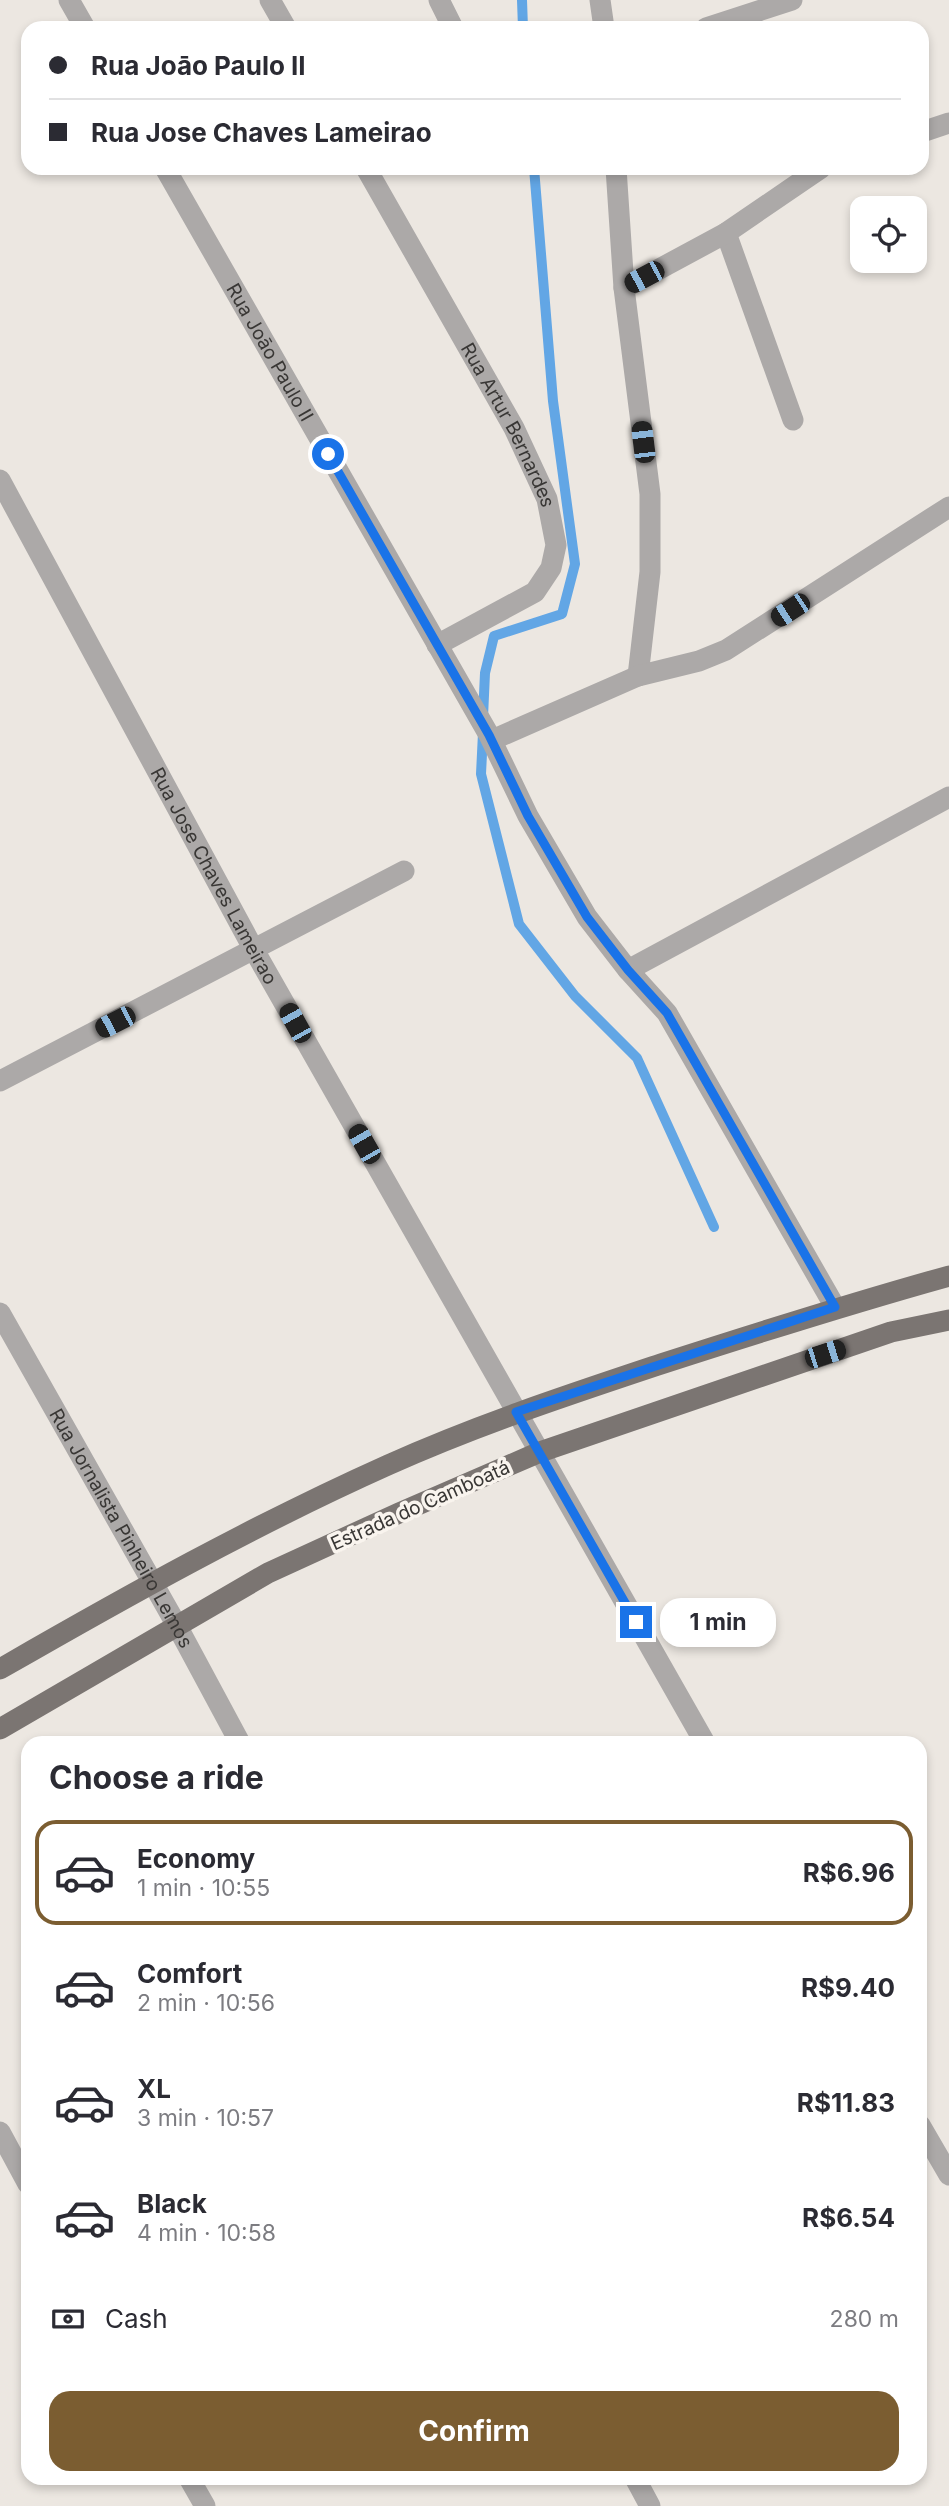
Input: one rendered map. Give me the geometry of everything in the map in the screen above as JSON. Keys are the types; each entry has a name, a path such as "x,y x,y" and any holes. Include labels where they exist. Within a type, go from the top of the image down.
{"main road":[{"path":"0,1669 249,1530 389,1464 516,1412 835,1307 949,1276"},
{"name":"Estrada do Camboatá","path":"0,1729 176,1624 268,1573 540,1452 891,1332 949,1321"}],"street":[{"path":"69,0 81,21"},
{"path":"270,0 282,21"},
{"path":"439,0 450,21"},
{"path":"600,0 603,21"},
{"path":"728,21 792,0"},
{"path":"929,130 949,123"},
{"name":"Rua Joāo Paulo II","path":"169,175 491,738 528,816 587,917 628,970 667,1013 835,1307"},
{"name":"Rua Artur Bernardes","path":"370,175 514,428 547,499 556,545 551,568 535,592 437,645"},
{"path":"616,175 624,288 650,494 650,572 638,676"},
{"path":"624,288 726,233 811,175"},
{"path":"726,233 793,420"},
{"name":"Rua Jose Chaves Lameirao","path":"0,480 254,950 701,1736"},
{"path":"491,738 638,676 699,661 726,650 949,507"},
{"path":"628,970 949,797"},
{"path":"0,1082 404,870"},
{"name":"Rua Jornalista Pinheiro Lemos","path":"0,1313 236,1736"},
{"path":"0,2132 21,2170"},
{"path":"927,2137 949,2175"},
{"path":"194,2485 205,2506"},
{"path":"639,2485 650,2506"}],"waterway":[{"path":"522,0 523,21"},
{"path":"483,717 485,673 494,636 562,614 575,564 553,401 535,175"},
{"path":"483,733 481,774 519,924 575,996 637,1058 714,1227"}],"route":[{"path":"328,454 489,735 528,816 587,917 628,970 667,1013 835,1307 516,1412 636,1622"}]}
